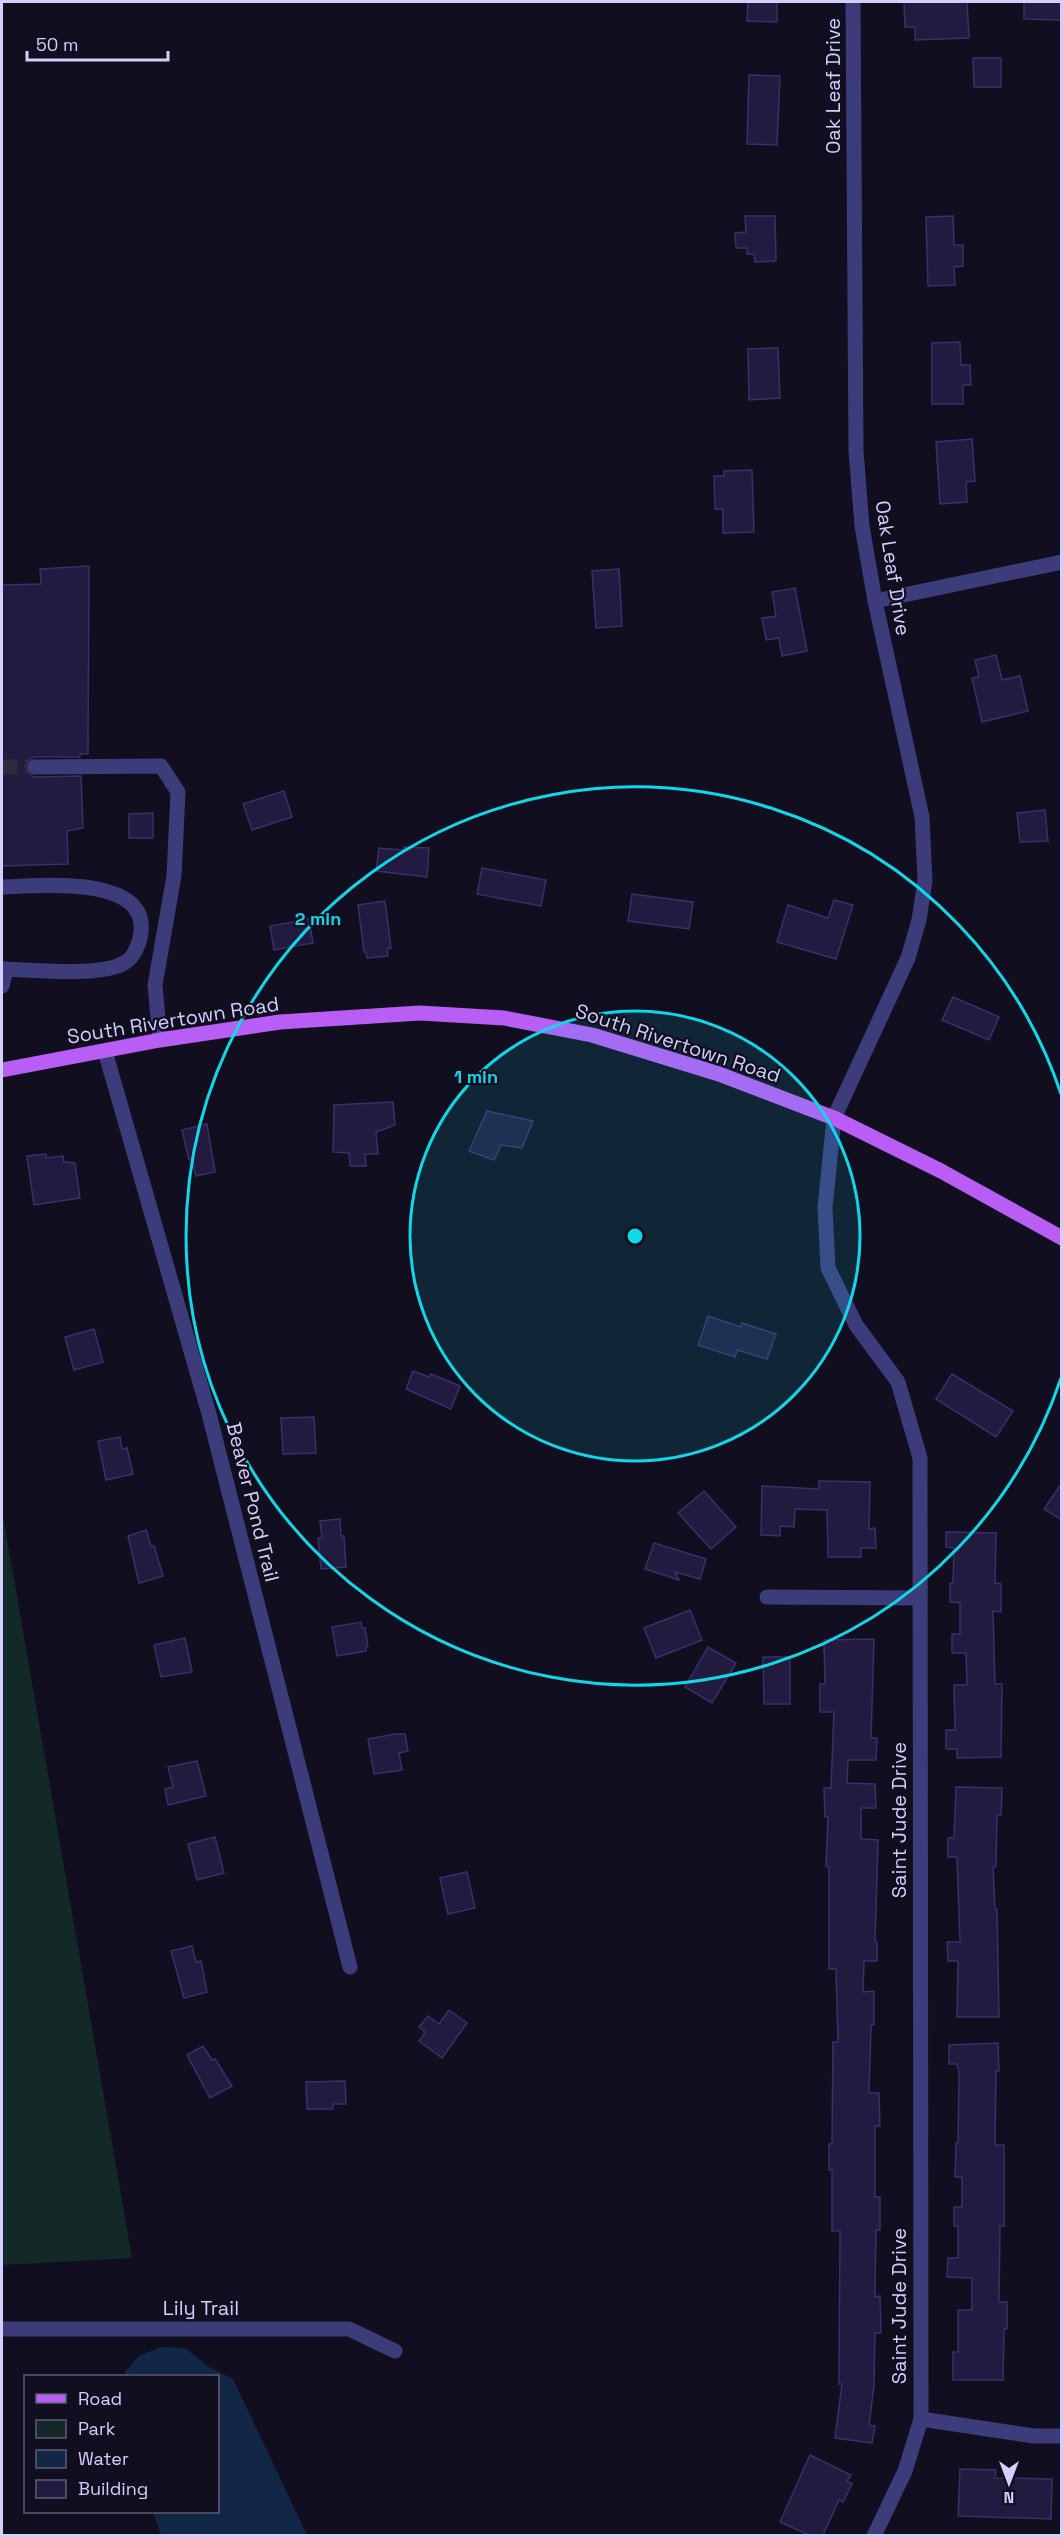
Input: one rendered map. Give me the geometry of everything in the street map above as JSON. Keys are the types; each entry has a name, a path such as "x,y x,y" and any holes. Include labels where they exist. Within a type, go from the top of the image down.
{"main road":[{"name":"South Rivertown Road","path":"2,1070 160,1040 280,1022 420,1013 504,1018 586,1033 719,1074 834,1118 941,1171 1062,1238"}],"street":[{"name":"Oak Leaf Drive","path":"834,1118 908,958 919,920 925,880 922,817 875,601 862,526 856,451 853,2"},
{"path":"875,601 1062,562"},
{"path":"35,767 161,766 178,792 174,876 155,985 160,1040"},
{"path":"2,886 69,886 111,891 128,898 138,915 142,930 138,948 125,963 99,970 4,969 2,986"},
{"name":"Beaver Pond Trail","path":"105,1051 209,1414 350,1967"},
{"name":"Saint Jude Drive","path":"834,1118 825,1208 828,1268 856,1325 898,1382 920,1458 921,2419 905,2471 874,2535"},
{"path":"767,1597 920,1598"},
{"name":"Lily Trail","path":"2,2329 349,2329 396,2351"},
{"path":"921,2419 1034,2436 1062,2436"}],"green space":[{"path":"2,1510 132,2258 2,2265"}],"water":[{"path":"160,2347 185,2348 209,2367 233,2379 307,2535 161,2535 153,2513 219,2513 219,2375 125,2375 139,2356"}],"building":[{"path":"748,2 777,2 777,22 747,21"},
{"path":"904,2 967,2 969,38 915,40 915,27 905,27"},
{"path":"1024,2 1062,2 1062,20 1024,19"},
{"path":"973,58 1001,58 1001,87 974,87"},
{"path":"749,75 780,76 777,145 747,144"},
{"path":"745,216 775,216 776,261 755,262 754,254 747,254 747,248 736,248 735,233 746,232"},
{"path":"953,216 954,245 963,245 963,266 954,267 955,285 928,286 926,217"},
{"path":"960,342 961,365 970,365 971,385 963,385 963,404 932,404 932,343"},
{"path":"778,348 780,398 749,400 748,349"},
{"path":"972,439 975,481 966,482 967,502 940,504 936,442"},
{"path":"752,470 754,532 723,533 723,509 715,509 714,476 724,476 724,471"},
{"path":"89,566 88,754 80,754 80,757 34,757 25,766 27,772 34,777 81,776 83,828 67,831 68,864 2,866 2,585 41,584 40,569"},
{"path":"619,569 622,626 596,628 592,571"},
{"path":"795,588 807,651 782,656 779,638 766,640 762,618 776,616 772,592"},
{"path":"996,655 1002,680 1020,676 1028,711 982,722 972,678 979,677 975,660"},
{"path":"284,791 292,817 252,830 243,804"},
{"path":"1045,810 1048,841 1020,842 1017,813"},
{"path":"153,813 153,838 129,838 129,814"},
{"path":"404,847 429,848 427,877 376,871 379,848 403,850"},
{"path":"482,868 546,880 541,906 477,894"},
{"path":"632,894 693,902 689,929 628,921"},
{"path":"834,900 853,905 836,959 777,942 788,905 828,918"},
{"path":"385,901 391,948 387,949 388,956 367,958 364,952 358,905"},
{"path":"309,919 313,943 274,950 270,926"},
{"path":"953,997 999,1017 989,1040 942,1020"},
{"path":"393,1102 395,1125 376,1132 378,1154 365,1154 366,1166 350,1166 349,1153 333,1152 334,1105"},
{"path":"487,1111 533,1121 522,1148 501,1145 494,1160 469,1151"},
{"path":"207,1124 215,1172 196,1176 192,1159 189,1160 182,1130"},
{"path":"46,1154 46,1158 63,1156 64,1162 75,1163 80,1198 34,1205 27,1156"},
{"path":"708,1316 741,1327 742,1323 776,1334 767,1359 737,1350 735,1357 698,1345"},
{"path":"94,1329 103,1362 74,1370 65,1337"},
{"path":"413,1371 429,1377 431,1374 460,1386 451,1409 406,1389"},
{"path":"952,1374 1013,1411 996,1437 936,1399"},
{"path":"314,1417 316,1453 283,1454 281,1418"},
{"path":"120,1437 122,1449 127,1448 133,1474 106,1480 98,1441"},
{"path":"819,1481 870,1482 869,1529 875,1528 876,1548 861,1548 861,1557 828,1557 827,1510 795,1509 794,1527 780,1526 780,1536 761,1535 762,1486 819,1489"},
{"path":"1062,1483 1062,1520 1044,1509"},
{"path":"704,1491 736,1527 711,1549 678,1513"},
{"path":"340,1519 341,1536 344,1536 346,1567 321,1569 318,1538 322,1538 320,1521"},
{"path":"146,1530 151,1546 154,1546 163,1576 139,1583 128,1536"},
{"path":"946,1532 996,1533 995,1583 1001,1584 1001,1612 993,1611 995,1684 1002,1684 1001,1757 957,1758 957,1749 946,1749 946,1730 955,1730 954,1685 967,1685 966,1653 952,1653 952,1634 960,1634 960,1603 950,1602 954,1548 946,1547"},
{"path":"654,1543 706,1559 700,1579 675,1572 679,1580 645,1569"},
{"path":"690,1610 702,1640 656,1658 644,1628"},
{"path":"361,1622 362,1628 365,1628 368,1646 366,1651 337,1656 332,1627"},
{"path":"185,1638 192,1672 161,1677 154,1645"},
{"path":"874,1639 871,1738 877,1738 876,1760 848,1760 847,1783 875,1784 876,1808 861,1808 861,1839 878,1840 875,1942 877,1942 877,1961 864,1961 863,1992 874,1991 869,2093 879,2093 880,2126 875,2126 875,2197 880,2197 880,2230 876,2230 875,2297 880,2296 881,2333 875,2333 874,2386 869,2425 875,2426 872,2443 835,2438 842,2384 839,2384 840,2231 832,2231 832,2170 829,2170 829,2144 832,2144 833,2042 838,2042 836,1969 829,1969 829,1867 826,1866 828,1817 825,1817 824,1788 831,1788 834,1712 820,1712 820,1684 825,1684 824,1640"},
{"path":"708,1647 736,1663 712,1703 685,1687"},
{"path":"763,1657 790,1657 790,1704 764,1704"},
{"path":"405,1734 408,1751 399,1753 402,1770 374,1774 368,1739"},
{"path":"197,1761 206,1796 168,1805 165,1789 173,1787 168,1767"},
{"path":"956,1787 1002,1788 1001,1815 997,1815 996,1867 993,1867 995,1909 997,1909 999,2017 957,2017 958,1961 948,1961 947,1942 960,1942 957,1857 948,1857 948,1838 954,1838"},
{"path":"215,1837 224,1873 197,1880 188,1844"},
{"path":"467,1872 475,1908 448,1914 440,1878"},
{"path":"192,1946 196,1962 201,1961 207,1992 184,1998 171,1951"},
{"path":"449,2010 467,2023 442,2058 419,2041 425,2032 419,2027 428,2016 439,2024"},
{"path":"998,2043 999,2071 996,2071 995,2145 1004,2145 1004,2226 1000,2226 999,2302 1007,2302 1003,2380 953,2380 953,2352 958,2352 958,2310 972,2310 972,2278 947,2277 948,2258 958,2258 958,2226 954,2226 954,2207 962,2207 962,2177 955,2177 959,2073 957,2064 949,2064 949,2045"},
{"path":"203,2046 212,2060 215,2059 232,2086 210,2098 187,2055"},
{"path":"345,2081 346,2104 333,2104 333,2109 307,2109 306,2082"},
{"path":"810,2455 851,2475 847,2481 852,2484 843,2502 839,2500 823,2535 809,2535 780,2522"},
{"path":"960,2469 996,2470 995,2478 1052,2479 1051,2519 958,2516"}],"tunnel":[{"path":"2,767 35,767"}]}
